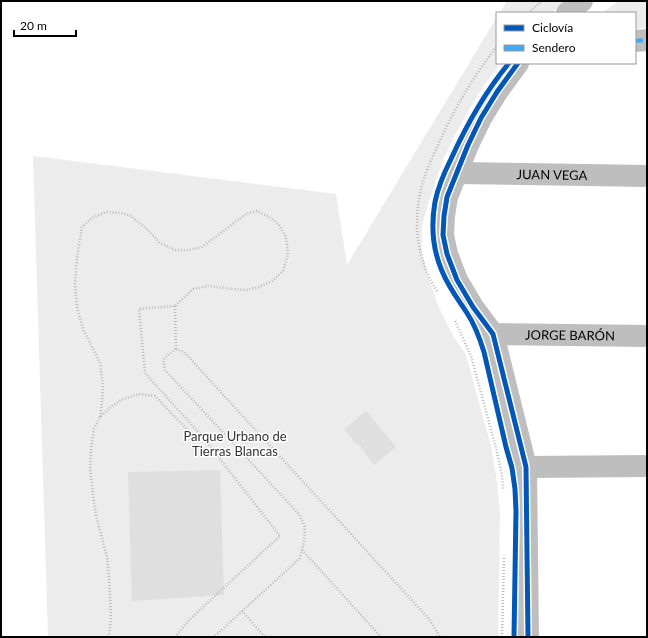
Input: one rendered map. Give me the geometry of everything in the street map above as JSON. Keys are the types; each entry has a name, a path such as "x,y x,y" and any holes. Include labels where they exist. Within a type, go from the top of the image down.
{"street":[{"path":"568,12 582,1"},
{"path":"636,41 647,40"},
{"path":"517,64 497,92 481,118 468,145 447,196 443,235 447,254 457,280 473,307 493,334 526,467 528,637"},
{"name":"JUAN VEGA","path":"456,173 647,176"},
{"name":"JORGE BARÓN","path":"493,334 647,336"},
{"path":"526,467 647,466"}],"path":[{"path":"529,12 542,1"},
{"path":"109,637 111,618 107,557 96,515 90,469 94,429 100,417 103,386 100,363 83,329 77,307 77,265 82,227 92,218 106,212 121,213 131,216 150,232 160,244 175,250 188,250 202,247 246,214 256,211 271,218 279,225 286,237 288,254 283,271 272,281 259,288 246,290 208,286 193,289 175,306 139,309 145,373 202,436 280,536 189,620 175,637"},
{"path":"175,306 176,349"},
{"path":"176,349 163,360 165,370 300,514 305,527 304,542 300,558 214,637"},
{"path":"176,349 184,352 429,619 440,637"},
{"path":"100,417 112,406 123,399 139,394 155,396 197,440 202,436"},
{"path":"302,550 381,637"},
{"path":"242,612 265,637"}],"green space":[{"path":"507,1 567,1 552,12 500,12"},
{"path":"619,1 647,1 647,28 636,29 636,12 603,12"},
{"name":"Parque Urbano de Tierras Blancas","path":"496,19 496,64 500,64 470,108 443,160 422,226 422,251 428,276 438,305 452,334 466,355 491,446 497,482 500,514 498,637 48,637 33,156 336,194 347,265"}],"building":[{"path":"366,411 396,447 374,465 358,443 356,444 344,429"},
{"path":"220,470 224,595 132,601 128,472"}],"marked path":[{"path":"636,41 647,40"}],"cycle path":[{"path":"508,64 477,110 463,134 446,170 435,202 433,228 435,246 442,271 472,322 484,352 512,468 516,511 514,637"},
{"path":"517,64 497,92 481,118 468,145 447,197 443,235 447,254 457,280 473,307 493,334 526,467 528,637"}]}
